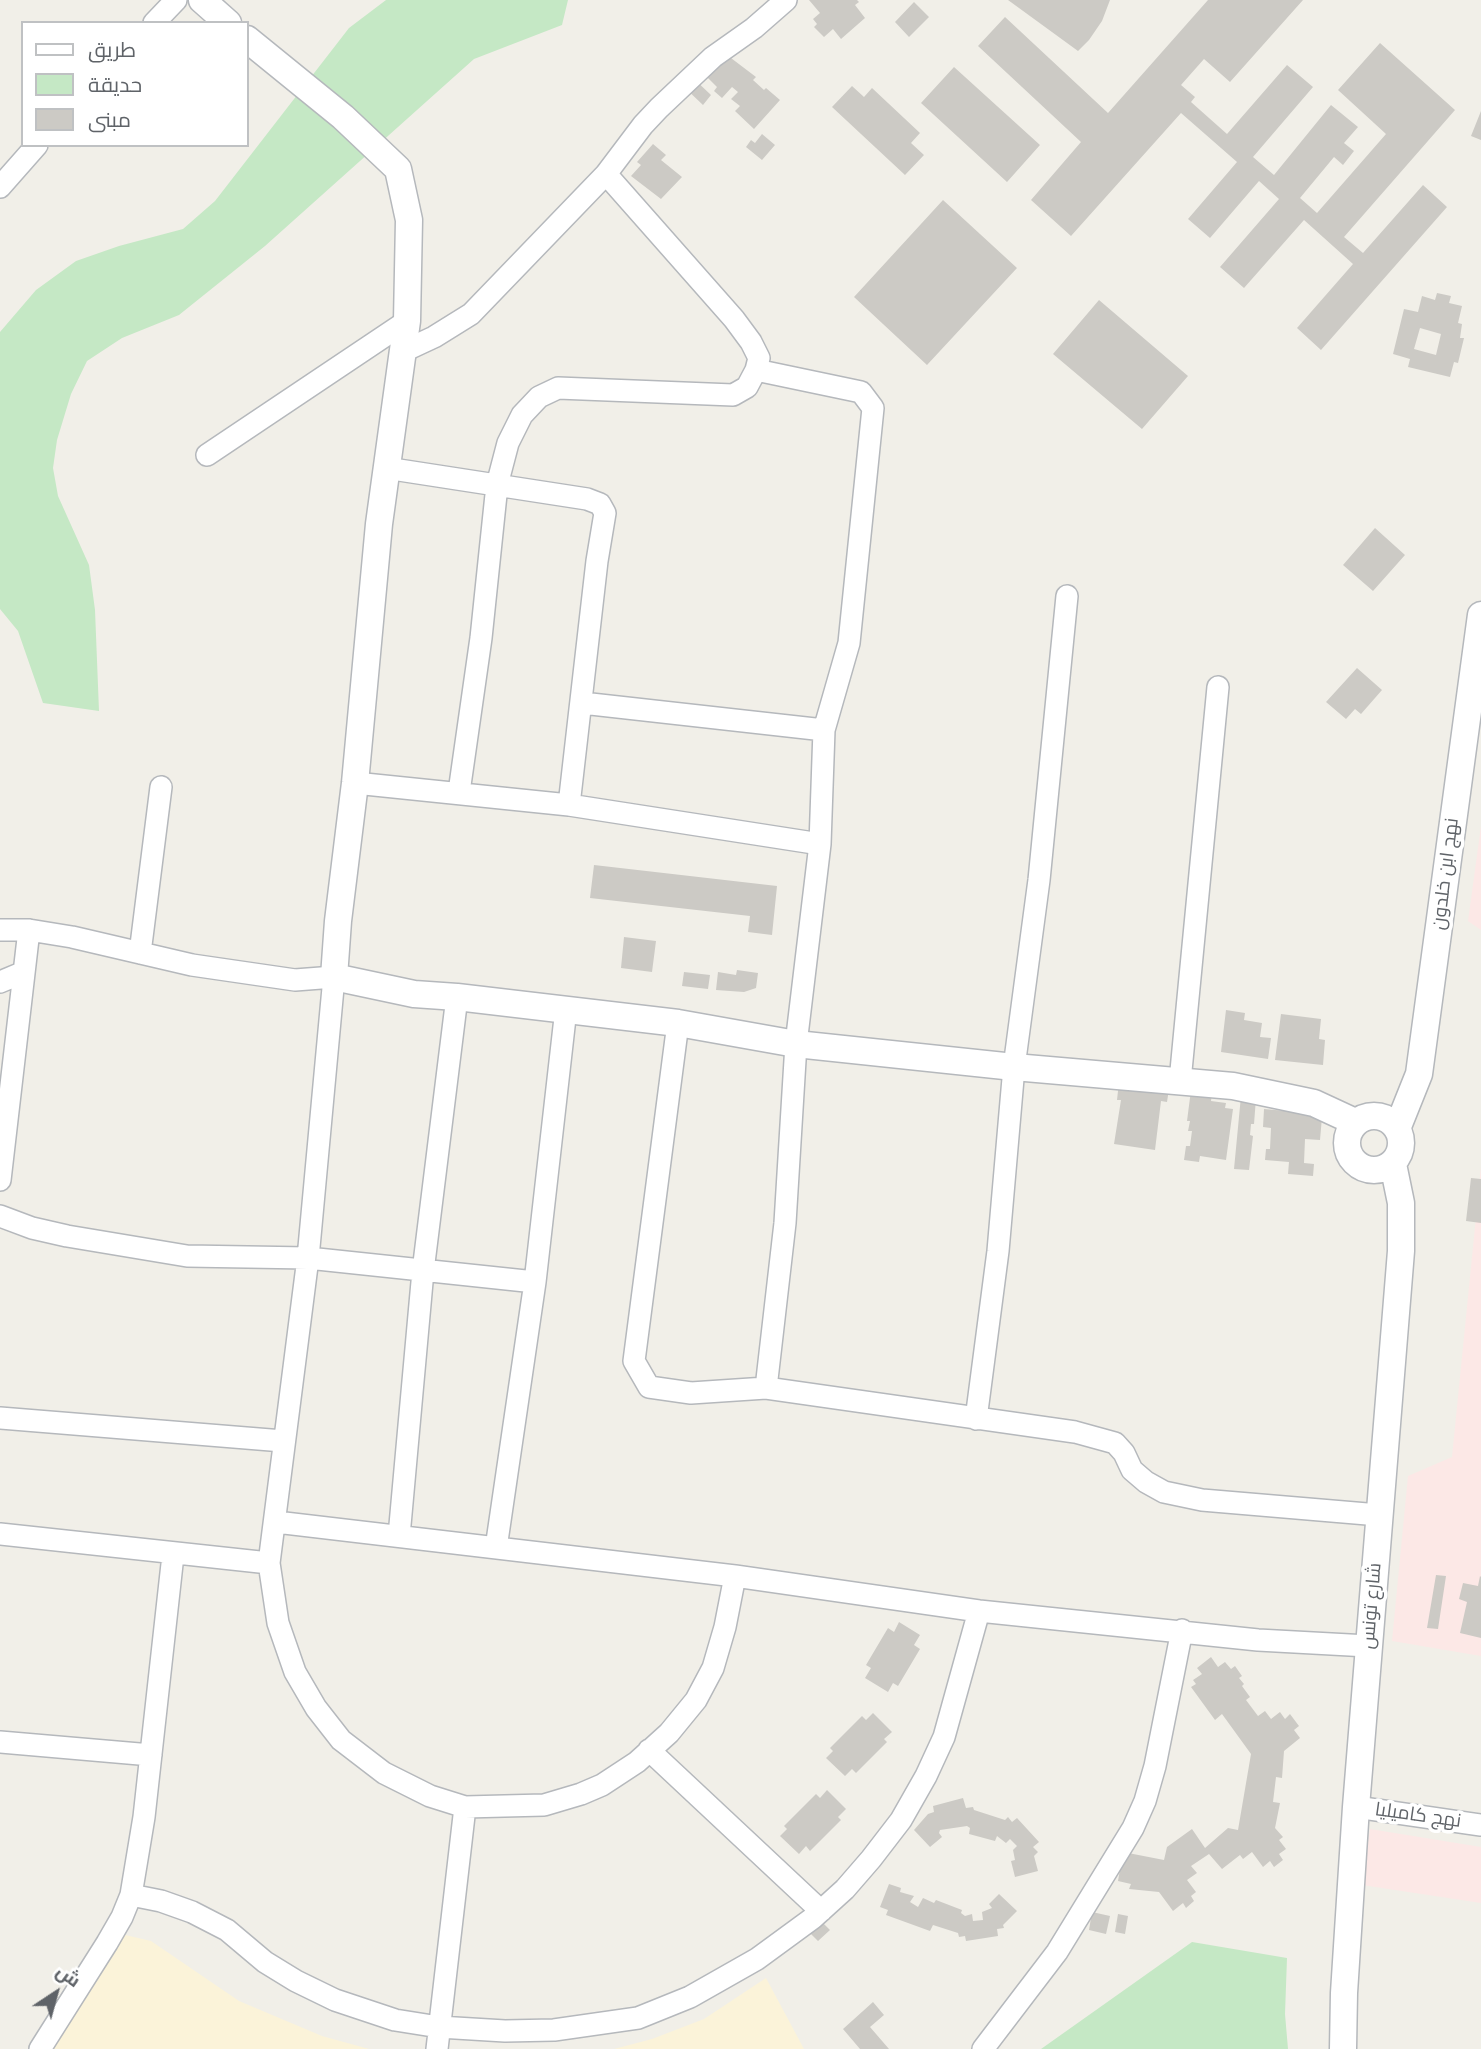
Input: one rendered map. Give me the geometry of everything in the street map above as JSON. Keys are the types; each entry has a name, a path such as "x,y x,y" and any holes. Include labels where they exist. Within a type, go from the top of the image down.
{"street":[{"path":"156,21 176,0"},
{"path":"202,0 227,21"},
{"path":"404,351 434,337 471,314 606,174 659,108 713,57 754,28 786,0"},
{"path":"248,40 343,117 398,169 409,220 404,351 386,468 355,783 338,921 308,1258 269,1563 278,1623 295,1672 316,1709 341,1740 384,1773 430,1796 465,1807 544,1805 602,1785 637,1762 668,1733 696,1700 713,1668 735,1576"},
{"path":"0,187 35,147"},
{"path":"459,792 481,638 497,485 509,443 522,415 539,397 558,388 733,395 747,387 759,358 734,319 606,174"},
{"path":"207,455 407,321"},
{"path":"756,370 861,392 873,408 849,643 824,730 820,844 796,1044 785,1223 766,1388"},
{"path":"386,468 587,499 600,504 605,513 569,805"},
{"path":"976,1419 998,1251 1014,1067 1039,880 1068,596"},
{"name":"نهج ابن خلدون","path":"1397,1129 1419,1074 1481,615"},
{"path":"1180,1081 1218,687"},
{"path":"582,702 824,730"},
{"path":"355,783 569,805 820,844"},
{"path":"140,953 161,787"},
{"path":"0,930 29,930 72,937 192,965 295,980 334,977 414,994 678,1023 796,1044 1233,1086 1314,1102 1355,1122"},
{"path":"0,1180 29,930"},
{"path":"0,982 24,972"},
{"path":"399,1536 423,1271 457,997"},
{"path":"496,1548 535,1282 566,1009"},
{"path":"678,1023 634,1360 649,1387 691,1393 766,1388 1075,1432 1115,1443 1124,1453 1132,1470 1164,1492 1202,1500 1379,1515"},
{"path":"1364,1117 1383,1117 1397,1129 1401,1147 1393,1164 1383,1169 1372,1171 1362,1168 1353,1162 1347,1152 1349,1131 1355,1122 1364,1117"},
{"name":"شارع تونس","path":"1343,2049 1356,1807 1402,1223 1393,1164"},
{"path":"0,1216 32,1228 67,1236 187,1256 308,1258 535,1282"},
{"path":"0,1418 283,1441"},
{"path":"276,1521 735,1576 979,1611 1258,1640 1368,1646"},
{"path":"0,1534 57,1538 173,1555 269,1563"},
{"path":"40,2049 107,1943 131,1895 141,1840 173,1555"},
{"path":"131,1895 161,1901 192,1912 228,1930 265,1962 296,1982 335,2000 395,2020 439,2027 505,2031 554,2030 638,2018 690,1997 757,1959 821,1911 845,1889 901,1820 926,1776 944,1737 979,1611"},
{"path":"983,2049 1057,1952 1133,1828 1155,1766 1182,1630"},
{"path":"0,1742 151,1755"},
{"path":"649,1751 821,1911"},
{"path":"437,2049 465,1807"},
{"name":"نهج كاميليا","path":"1356,1807 1481,1825"}],"shaded area":[{"path":"1481,826 1481,930 1468,921"},
{"path":"1481,1167 1481,1656 1392,1641 1408,1476 1452,1457"},
{"path":"1370,1829 1481,1847 1481,1903 1362,1885"}],"green space":[{"path":"386,0 568,0 562,25 474,59 265,246 179,315 122,338 87,361 71,394 57,440 53,468 58,496 89,565 95,610 99,711 43,703 18,631 0,609 0,332 36,290 76,261 183,229 215,201 349,28"},
{"path":"1192,1942 1287,1958 1285,2014 1288,2049 1041,2049"}],"sand":[{"path":"121,1934 151,1941 239,2001 322,2036 369,2049 49,2049"},
{"path":"766,1978 804,2049 614,2049 652,2039 704,2019"}],"building":[{"path":"809,0 857,0 859,2 855,5 865,18 841,39 833,29 824,37 814,27 817,24 813,19 820,13"},
{"path":"1008,0 1110,0 1102,21 1078,51"},
{"path":"1208,0 1303,0 1230,82 1204,59 1181,85 1195,97 1191,102 1227,134 1287,65 1313,87 1253,157 1274,175 1331,105 1358,127 1344,143 1354,151 1343,165 1334,157 1300,198 1317,213 1386,134 1338,90 1380,43 1455,110 1344,237 1363,253 1423,185 1447,207 1321,350 1297,328 1353,264 1304,220 1244,288 1220,267 1279,199 1259,181 1210,238 1188,219 1237,162 1181,113 1071,236 1031,200 1081,142 978,46 1005,17 1108,113"},
{"path":"914,2 929,17 909,37 895,22"},
{"path":"727,55 756,77 753,80 764,90 766,88 780,100 754,129 735,111 740,106 731,99 738,92 732,87 722,98 714,91 717,87 707,77"},
{"path":"954,67 1040,145 1007,182 921,103"},
{"path":"692,77 711,95 703,105 683,86"},
{"path":"852,86 864,97 872,88 920,133 911,143 924,155 905,175 832,107"},
{"path":"1481,111 1481,140 1471,136"},
{"path":"762,134 775,145 762,160 746,147 751,140 755,143"},
{"path":"653,144 666,155 661,160 682,177 661,199 631,176 641,165 637,162"},
{"path":"943,200 1017,268 927,365 854,297"},
{"path":"1437,293 1451,296 1449,303 1462,306 1458,323 1462,324 1460,338 1464,338 1458,363 1454,362 1450,377 1408,367 1410,359 1393,354 1404,309 1418,312 1422,296 1435,300","holes":["1420,328 1441,334 1436,355 1414,349"]},
{"path":"1099,300 1188,376 1142,429 1053,354"},
{"path":"1375,528 1405,555 1373,591 1343,565"},
{"path":"1357,668 1382,690 1361,714 1355,709 1346,719 1326,702"},
{"path":"594,865 777,886 772,935 748,932 750,916 590,898"},
{"path":"624,937 656,941 652,972 621,968"},
{"path":"737,970 758,973 756,988 744,992 716,990 718,972 736,975"},
{"path":"684,972 710,975 708,989 682,986"},
{"path":"1226,1010 1245,1013 1244,1020 1262,1023 1260,1037 1271,1038 1268,1059 1221,1052"},
{"path":"1281,1014 1321,1019 1319,1039 1325,1040 1323,1065 1275,1060"},
{"path":"1119,1082 1169,1089 1167,1102 1161,1101 1155,1150 1114,1144 1121,1100 1117,1100"},
{"path":"1191,1090 1212,1093 1211,1101 1226,1103 1225,1108 1233,1109 1226,1160 1200,1156 1199,1162 1184,1160 1192,1131 1188,1131 1190,1121 1187,1121"},
{"path":"1241,1096 1256,1098 1254,1124 1251,1124 1250,1135 1253,1136 1249,1170 1234,1169"},
{"path":"1287,1101 1322,1117 1320,1140 1305,1139 1304,1163 1314,1164 1313,1176 1288,1174 1289,1162 1265,1160 1266,1149 1270,1149 1271,1128 1263,1127 1264,1109 1286,1111"},
{"path":"1471,1178 1481,1179 1481,1223 1466,1221"},
{"path":"1436,1575 1446,1576 1438,1629 1427,1628"},
{"path":"1480,1576 1481,1638 1460,1633 1467,1602 1459,1599 1463,1583 1478,1586"},
{"path":"899,1622 920,1635 914,1645 920,1649 898,1686 893,1683 888,1692 865,1678 871,1668 866,1665 888,1628 894,1632"},
{"path":"1211,1657 1218,1667 1225,1662 1231,1669 1235,1666 1242,1676 1239,1678 1244,1684 1242,1686 1250,1697 1246,1700 1258,1716 1265,1711 1271,1719 1280,1712 1285,1719 1290,1714 1299,1726 1294,1730 1300,1738 1284,1751 1282,1778 1276,1777 1273,1802 1280,1803 1275,1828 1283,1837 1279,1840 1286,1849 1279,1854 1283,1860 1274,1867 1270,1861 1263,1867 1252,1852 1243,1859 1240,1855 1222,1869 1209,1854 1191,1866 1197,1873 1187,1880 1196,1892 1191,1896 1194,1901 1186,1908 1183,1903 1173,1911 1159,1892 1129,1889 1131,1884 1118,1881 1123,1852 1164,1860 1167,1847 1192,1829 1205,1848 1228,1828 1238,1830 1251,1754 1222,1714 1215,1720 1191,1687 1196,1684 1193,1680 1202,1674 1197,1668"},
{"path":"873,1713 892,1732 884,1739 887,1742 856,1773 852,1769 845,1776 826,1758 833,1751 830,1748 862,1716 866,1720"},
{"path":"827,1790 846,1809 838,1817 841,1820 810,1851 806,1846 799,1854 780,1836 787,1829 784,1826 816,1794 820,1798"},
{"path":"963,1798 966,1808 973,1807 974,1810 1005,1820 1008,1817 1012,1822 1017,1818 1039,1842 1033,1847 1038,1852 1034,1856 1038,1871 1015,1877 1011,1861 1015,1860 1013,1850 1017,1846 1010,1839 1006,1843 997,1836 995,1841 969,1834 970,1828 967,1826 940,1830 942,1837 930,1847 914,1830 928,1814 934,1812 933,1806"},
{"path":"889,1884 901,1888 900,1892 914,1896 910,1902 918,1907 923,1898 934,1903 936,1900 962,1910 961,1913 965,1916 972,1914 973,1921 983,1920 982,1912 992,1908 989,1904 999,1894 1017,1911 1003,1925 1004,1928 997,1929 998,1936 966,1941 965,1936 959,1937 958,1933 933,1925 930,1931 886,1915 888,1910 880,1907"},
{"path":"1092,1912 1110,1916 1106,1934 1089,1930"},
{"path":"1118,1914 1128,1916 1125,1934 1115,1932"},
{"path":"820,1920 830,1930 818,1941 808,1931"},
{"path":"873,2002 884,2015 870,2027 889,2049 860,2049 843,2029"}]}
